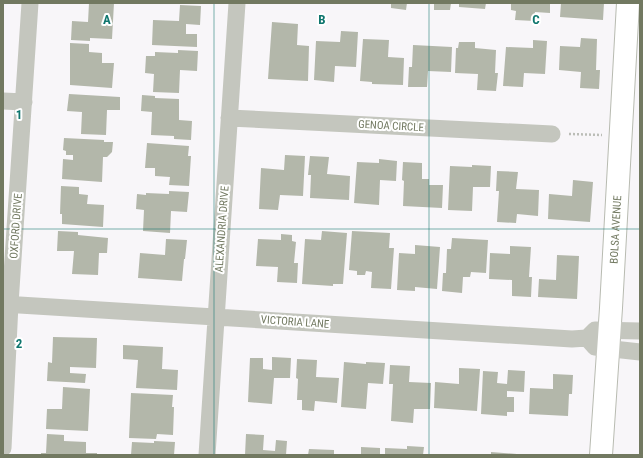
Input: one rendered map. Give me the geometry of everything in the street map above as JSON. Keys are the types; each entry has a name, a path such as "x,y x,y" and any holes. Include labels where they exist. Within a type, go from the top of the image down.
{"main road":[{"name":"BOLSA AVENUE","path":"601,455 628,3"}],"street":[{"name":"OXFORD DRIVE","path":"3,448 7,304 24,102 30,3"},
{"name":"ALEXANDRIA DRIVE","path":"208,455 237,3"},
{"path":"3,101 24,102"},
{"name":"GENOA CIRCLE","path":"229,118 552,134"},
{"name":"VICTORIA LANE","path":"7,304 572,339 587,338 595,330 609,340 640,352"},
{"name":"VICTORIA LANE","path":"609,340 640,331"}],"path":[{"path":"552,134 602,135"}],"building":[{"path":"89,3 114,3 112,39 90,38 90,41 71,40 72,21 88,22"},
{"path":"391,3 407,3 406,10 391,8"},
{"path":"434,3 451,3 450,10 434,10"},
{"path":"459,3 486,3 485,9 459,7"},
{"path":"511,3 550,3 550,13 535,12 534,21 515,20 516,11 511,10"},
{"path":"561,3 604,3 603,20 560,17"},
{"path":"180,5 201,6 200,25 186,24 186,34 197,34 197,47 152,45 153,20 179,21"},
{"path":"272,22 298,24 297,45 309,46 308,81 268,79"},
{"path":"341,31 358,32 356,67 335,66 334,82 314,80 316,41 340,42"},
{"path":"581,38 597,39 596,70 600,70 599,89 580,88 581,72 559,70 560,46 580,47"},
{"path":"363,39 389,40 388,57 404,58 403,85 372,84 372,82 360,81"},
{"path":"533,40 547,41 545,74 524,73 523,87 503,86 506,47 533,48"},
{"path":"459,42 475,42 475,48 496,50 495,73 498,73 496,91 477,90 478,74 455,73 456,48 458,48"},
{"path":"70,43 89,44 89,52 102,53 102,63 114,63 112,88 70,85"},
{"path":"413,45 452,47 451,72 428,71 427,87 408,87 409,67 412,67"},
{"path":"178,50 198,51 197,71 180,70 179,93 153,92 154,74 145,73 146,56 155,56 155,52 178,53"},
{"path":"69,94 120,97 120,110 107,110 106,135 81,134 82,112 67,111"},
{"path":"142,95 155,96 155,98 179,99 179,120 192,121 191,140 174,139 174,136 151,135 152,112 141,111"},
{"path":"64,138 104,140 104,142 113,142 112,152 107,157 103,157 102,182 62,179 63,159 73,160 73,155 66,155 66,151 63,150"},
{"path":"147,143 189,146 188,156 191,156 189,186 169,185 170,177 155,176 155,168 145,168"},
{"path":"285,155 305,156 303,196 280,195 278,210 259,209 261,168 284,170"},
{"path":"310,156 329,157 327,174 350,176 349,200 310,198 311,175 308,175"},
{"path":"379,159 397,161 396,181 380,180 379,205 354,203 357,162 379,163"},
{"path":"403,162 422,163 422,179 429,179 429,185 443,185 442,208 403,206"},
{"path":"472,165 491,166 490,187 473,187 472,211 448,210 450,166 472,167"},
{"path":"497,171 518,172 516,189 539,190 538,216 517,214 516,223 497,222 499,191 496,191"},
{"path":"573,180 593,182 590,222 548,219 549,194 572,196"},
{"path":"61,186 79,187 79,194 88,195 87,204 104,205 103,227 62,224 62,214 60,214"},
{"path":"169,191 189,192 187,212 171,211 170,233 143,231 144,210 136,209 137,194 169,194"},
{"path":"58,231 78,232 78,235 108,238 107,253 99,253 98,275 72,274 74,251 57,251"},
{"path":"322,231 347,233 343,284 333,284 333,286 302,284 305,239 321,240"},
{"path":"352,231 390,233 389,248 394,248 391,289 371,288 372,272 366,271 365,275 357,275 357,271 349,270"},
{"path":"281,234 292,235 292,241 296,242 294,263 298,263 297,283 277,282 278,267 256,266 258,239 281,240"},
{"path":"452,238 488,240 486,273 471,272 470,277 463,277 462,293 442,291 443,273 446,273 447,249 451,249"},
{"path":"166,239 187,240 182,281 138,278 140,253 165,255"},
{"path":"415,245 440,247 437,289 415,287 415,291 397,290 399,253 415,254"},
{"path":"510,246 531,247 529,277 532,277 531,297 512,296 512,280 489,279 490,253 510,254"},
{"path":"557,255 579,256 577,299 538,297 539,279 556,280"},
{"path":"53,337 97,338 96,368 70,367 70,373 86,374 85,383 47,381 48,362 52,363"},
{"path":"123,345 163,347 162,369 178,370 177,390 136,388 138,360 123,359"},
{"path":"272,357 291,358 290,378 274,378 272,404 248,402 250,358 263,358 263,369 272,370"},
{"path":"297,359 317,360 316,377 339,378 337,403 315,401 314,411 302,410 302,400 297,400"},
{"path":"344,362 366,364 366,362 385,363 383,384 368,383 366,409 341,407"},
{"path":"390,365 410,366 409,382 431,383 430,409 414,409 413,423 391,421 393,384 389,384"},
{"path":"459,368 480,369 477,411 434,408 435,382 459,384"},
{"path":"508,370 525,371 524,392 507,391 507,397 514,397 514,412 507,412 507,416 481,414 483,371 498,372 497,383 507,384"},
{"path":"553,374 573,375 572,394 569,394 568,416 529,414 530,388 553,389"},
{"path":"63,387 90,389 88,431 46,429 47,409 62,409"},
{"path":"131,393 173,395 173,435 157,434 156,439 129,438"},
{"path":"47,434 64,435 64,441 86,442 86,453 97,453 97,455 41,455 41,453 46,453"},
{"path":"246,434 264,435 263,450 275,451 276,440 287,441 286,455 245,455"},
{"path":"154,441 175,442 174,455 131,455 132,442 154,443"},
{"path":"407,446 424,447 423,455 385,455 385,448 407,449"},
{"path":"361,447 380,448 380,455 361,455"},
{"path":"309,449 334,450 334,455 308,455"},
{"path":"491,452 517,454 517,455 491,455"}]}
